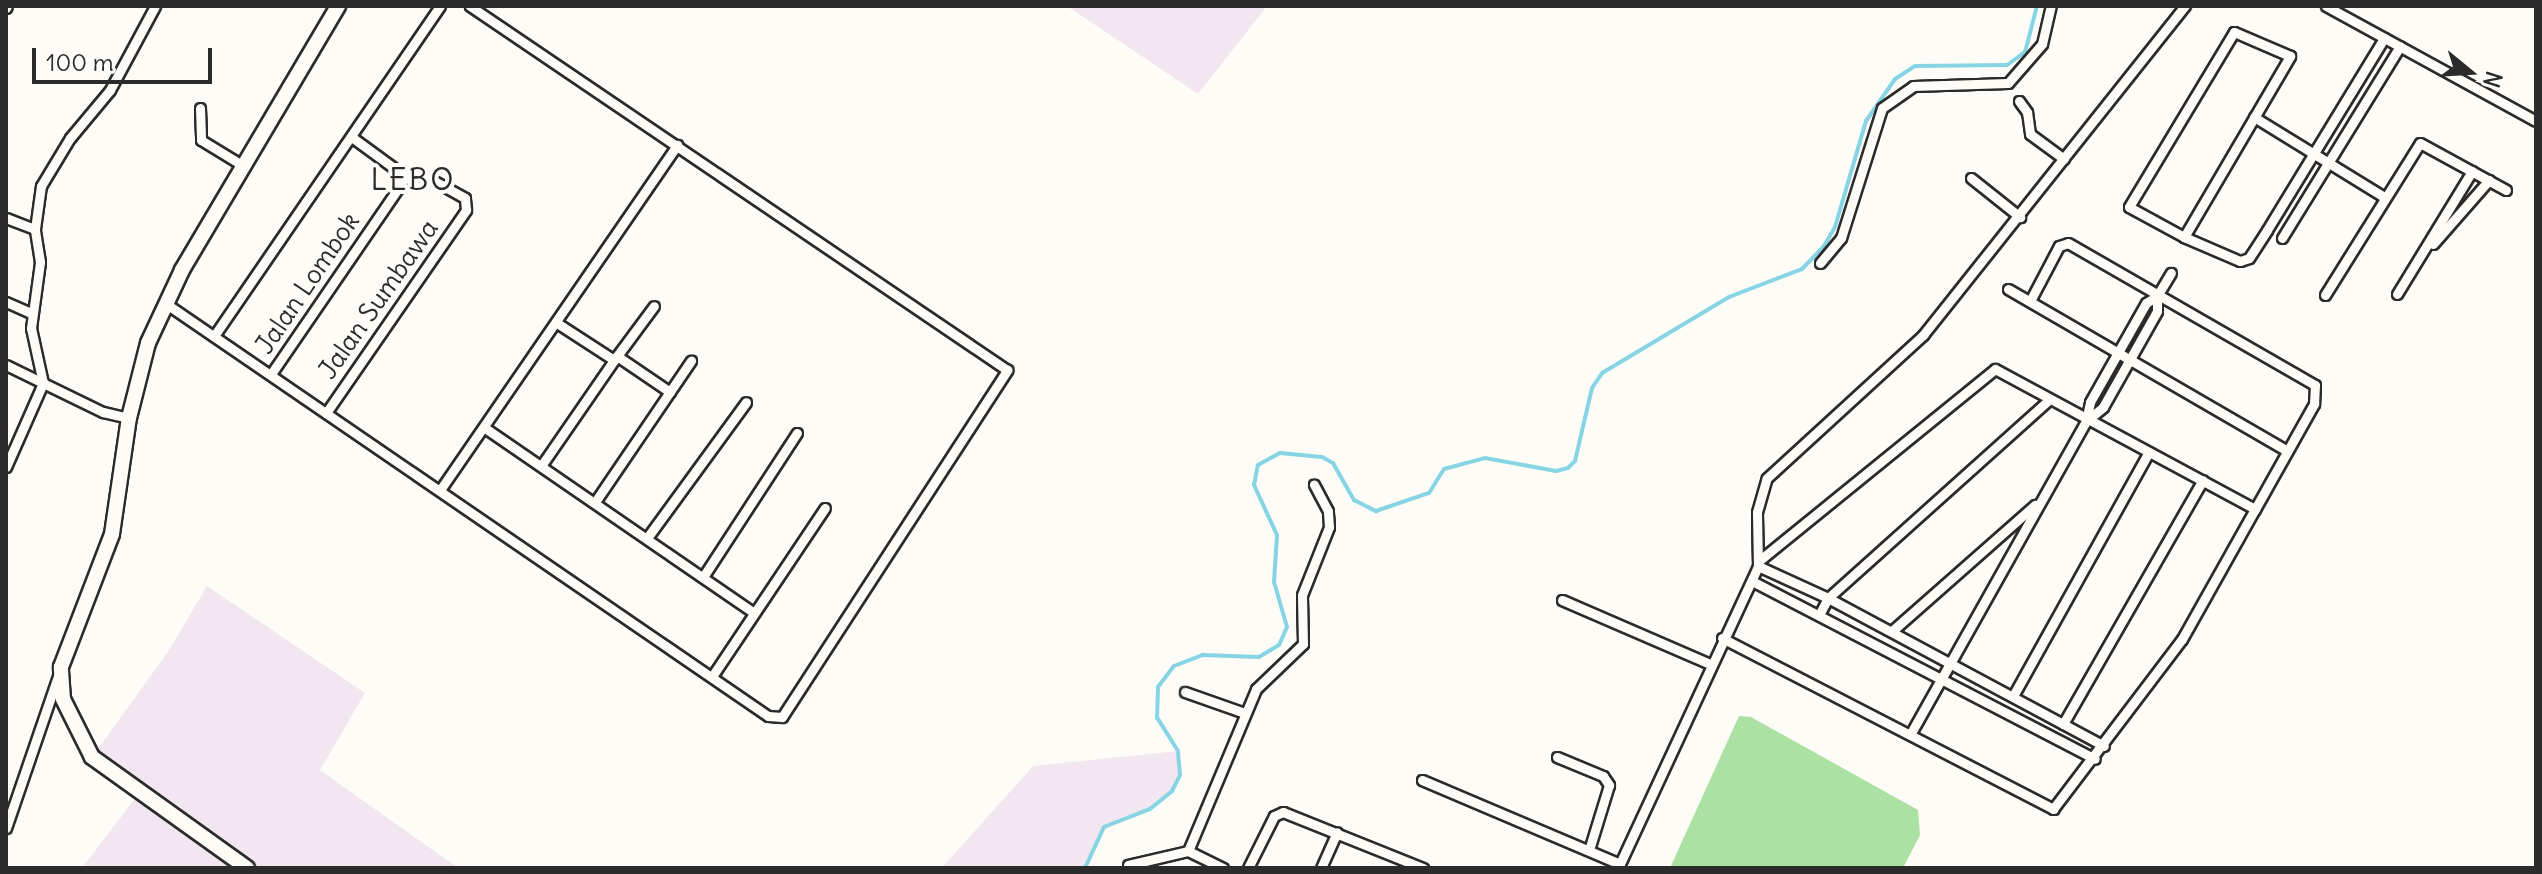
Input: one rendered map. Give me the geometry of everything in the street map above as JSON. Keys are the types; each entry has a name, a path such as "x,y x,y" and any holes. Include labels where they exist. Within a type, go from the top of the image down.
{"main road":[{"path":"247,868 92,757 63,699 61,667 112,534 129,418 148,343 165,303 242,165 338,6"}],"street":[{"path":"6,467 47,386 31,313 40,262 35,229 41,186 70,138 110,90 155,6"},
{"path":"214,336 353,138 440,6"},
{"path":"165,303 713,675 768,716 782,717 1008,375 1005,368 470,6"},
{"path":"1820,263 1841,238 1882,108 1913,86 2008,83 2042,44 2051,6"},
{"path":"1422,780 1589,850 1619,866 1722,638 1759,564 1757,512 1767,478 1923,335 2185,6"},
{"path":"2326,6 2536,121"},
{"path":"2184,237 2290,56 2240,31 2234,32 2129,207 2184,237 2225,256 2249,258 2384,38"},
{"path":"2282,238 2400,46"},
{"path":"2019,101 2027,112 2030,134 2064,159"},
{"path":"200,108 201,140 242,165"},
{"path":"2254,117 2384,197"},
{"path":"353,138 406,177"},
{"path":"2325,295 2420,143 2506,190"},
{"path":"440,490 677,145"},
{"path":"2397,294 2472,171"},
{"name":"Jalan Sumbawa","path":"326,413 466,210 465,198 413,172 406,177"},
{"name":"Jalan Lombok","path":"271,374 406,177"},
{"path":"1971,178 2020,217"},
{"path":"2415,264 2489,180"},
{"path":"6,218 35,229"},
{"path":"1722,638 1911,733 2048,808 2060,804 2182,639 2314,404 2315,385 2063,242 2030,301"},
{"path":"1911,733 2086,421 2090,402 2146,303 2157,296 2171,273"},
{"path":"2008,289 2288,451"},
{"path":"2086,421 2103,407 2130,360 2157,311 2157,296"},
{"path":"6,302 31,313"},
{"path":"541,466 654,306"},
{"path":"557,323 670,392"},
{"path":"595,502 691,361"},
{"path":"6,365 47,386 129,418"},
{"path":"1759,564 1989,372 2001,370 2086,421 2255,509"},
{"path":"1819,615 1828,598 2050,399"},
{"path":"647,538 746,402"},
{"path":"485,428 754,613"},
{"path":"703,577 797,433"},
{"path":"2013,696 2149,452"},
{"path":"2063,724 2203,480"},
{"path":"1188,851 1256,689 1303,644 1302,595 1329,527 1328,511 1314,485"},
{"path":"1892,631 2041,500"},
{"path":"713,675 825,508"},
{"path":"1759,564 1892,631 2104,746"},
{"path":"1752,581 2095,759"},
{"path":"1562,600 1710,664"},
{"path":"6,828 46,699 61,667"},
{"path":"1185,692 1245,713"},
{"path":"1557,757 1603,776 1609,785 1589,850"},
{"path":"1248,868 1278,812 1337,832 1423,868"},
{"path":"1321,868 1337,832"},
{"path":"1128,865 1188,851 1223,868"},
{"path":"1393,868 1397,857"}],"shaded area":[{"path":"1067,6 1267,6 1198,94"},
{"path":"207,586 365,693 320,770 458,868 82,868 140,792 92,757 168,652"},
{"path":"1178,751 1180,775 1172,791 1150,809 1104,827 1085,868 942,868 1033,766"}],"green space":[{"path":"1739,716 1751,717 1918,810 1920,835 1903,868 1670,868"}],"waterway":[{"path":"1085,868 1104,827 1150,809 1172,791 1180,775 1178,751 1157,718 1158,687 1174,666 1203,655 1259,657 1279,645 1287,627 1274,582 1277,535 1254,485 1258,465 1280,453 1322,457 1333,463 1354,500 1376,511 1429,493 1444,469 1485,458 1556,471 1568,468 1575,461 1592,388 1602,373 1729,297 1802,269 1824,246 1835,227 1866,121 1895,79 1915,66 2007,65 2025,52 2037,6"}],"district":[{"name":"LEBO","path":"413,179"}]}
